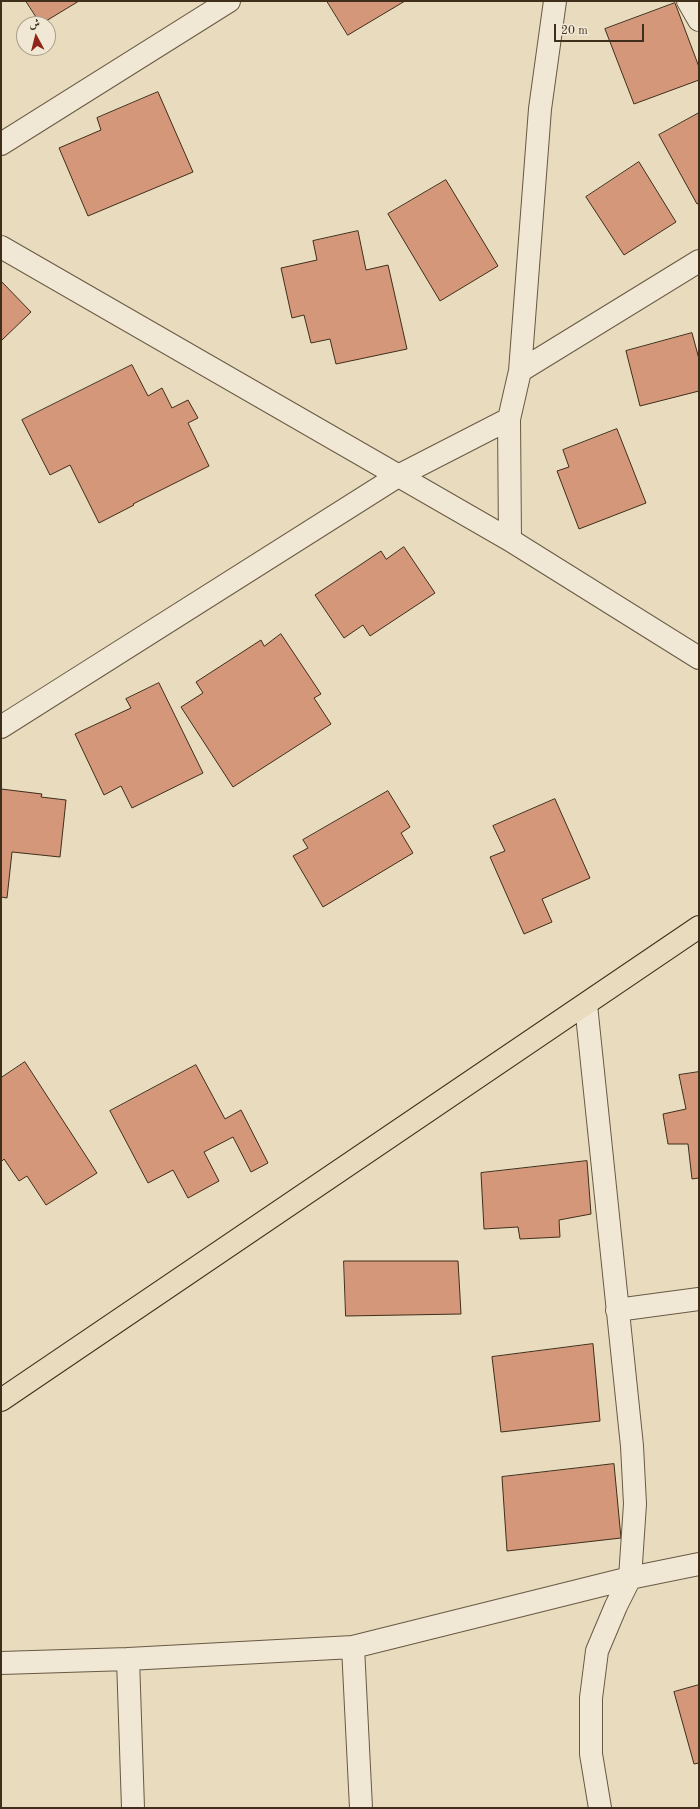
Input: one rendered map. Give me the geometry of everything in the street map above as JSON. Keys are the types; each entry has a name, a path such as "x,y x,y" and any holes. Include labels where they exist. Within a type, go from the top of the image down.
{"main road":[{"path":"1,1400 699,927"}],"street":[{"path":"1,144 229,1"},
{"path":"510,540 509,420 520,371 540,109 555,1"},
{"path":"688,1 699,20"},
{"path":"1,247 510,540 699,658"},
{"path":"520,371 699,261"},
{"path":"1,727 398,476 509,420"},
{"path":"586,1005 632,1446 635,1504 630,1578 616,1606 597,1651 591,1698 591,1754 600,1808"},
{"path":"617,1310 699,1299"},
{"path":"1,1663 128,1659 353,1648 630,1578 699,1564"},
{"path":"353,1648 360,1808"},
{"path":"128,1659 133,1808"}],"building":[{"path":"26,1 79,1 54,16 36,16"},
{"path":"327,1 405,1 348,35"},
{"path":"675,3 699,67 699,80 634,104 605,29"},
{"path":"158,92 193,172 88,216 59,148 101,130 97,118"},
{"path":"699,113 699,203 697,204 659,135"},
{"path":"639,162 676,222 624,255 586,197"},
{"path":"446,180 498,266 440,301 388,214"},
{"path":"358,231 366,270 388,265 407,349 336,364 330,339 311,343 304,315 292,318 281,268 317,260 313,241"},
{"path":"1,281 31,312 1,341"},
{"path":"692,333 699,359 699,391 640,406 626,351"},
{"path":"132,365 148,396 162,388 172,408 188,400 198,418 188,423 209,466 133,504 134,505 99,523 70,465 50,475 22,420"},
{"path":"617,429 646,503 579,529 557,471 569,467 563,450"},
{"path":"404,547 435,593 370,636 363,625 344,638 315,595 381,551 386,559"},
{"path":"281,634 321,694 314,698 331,724 233,787 181,707 203,693 196,682 261,640 264,646"},
{"path":"159,683 203,773 132,808 121,786 104,795 75,734 131,708 126,699"},
{"path":"1,789 42,794 41,797 66,800 60,857 12,852 7,898 1,897"},
{"path":"388,791 410,827 401,833 413,853 323,907 293,856 308,848 303,840"},
{"path":"555,799 590,878 542,899 552,922 524,934 490,857 505,851 493,826"},
{"path":"25,1062 97,1173 46,1205 27,1176 19,1181 4,1159 1,1162 1,1078"},
{"path":"196,1065 225,1119 241,1110 268,1163 251,1172 233,1137 204,1152 219,1181 188,1198 173,1170 148,1183 110,1111"},
{"path":"699,1072 699,1178 692,1179 688,1144 668,1144 663,1114 686,1109 679,1075"},
{"path":"587,1161 591,1214 559,1220 560,1237 520,1239 518,1227 484,1229 481,1173"},
{"path":"344,1261 458,1261 461,1314 346,1316"},
{"path":"593,1344 600,1421 501,1432 492,1357"},
{"path":"614,1464 621,1538 507,1551 502,1477"},
{"path":"699,1685 699,1763 694,1764 674,1692"}]}
